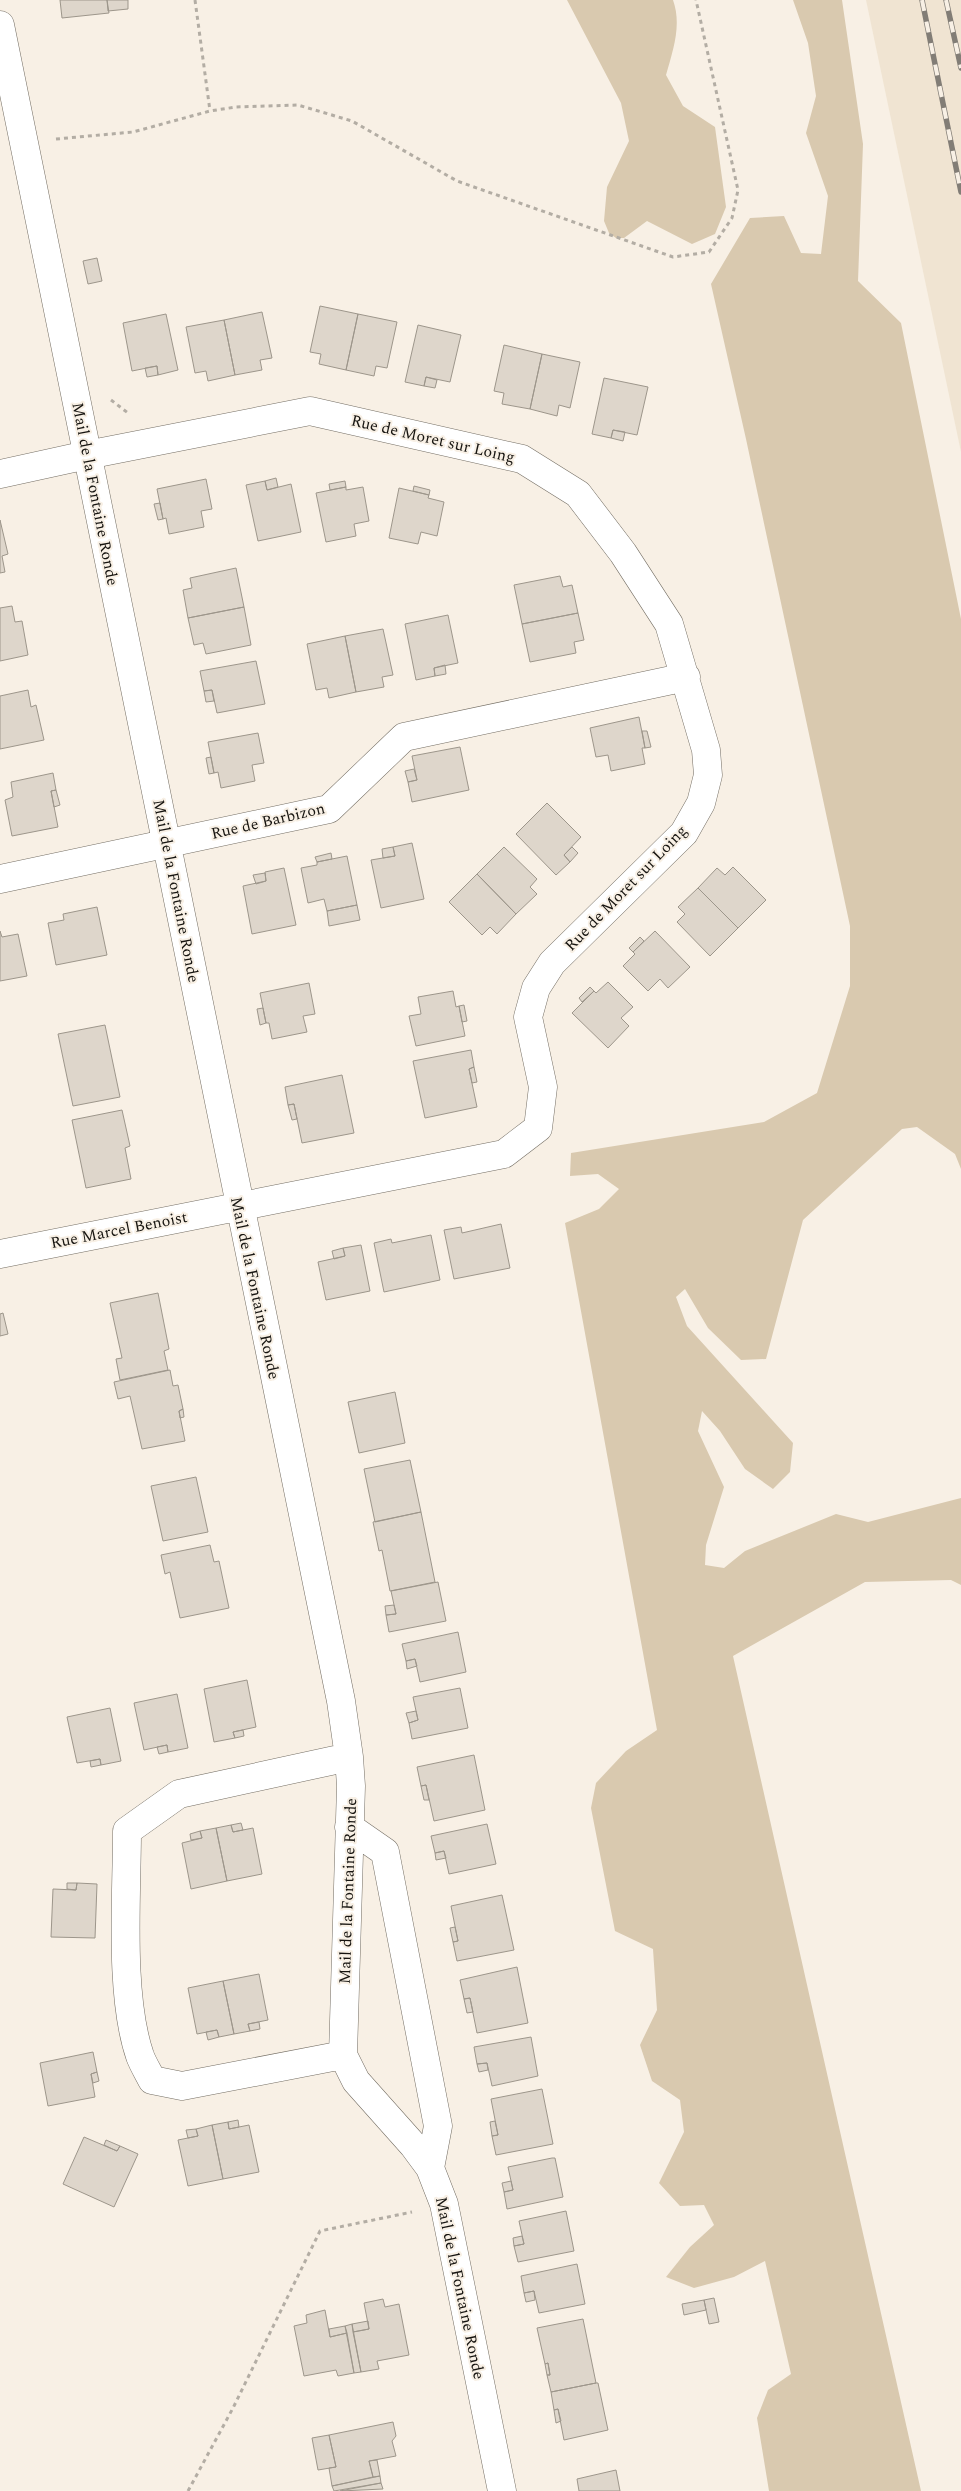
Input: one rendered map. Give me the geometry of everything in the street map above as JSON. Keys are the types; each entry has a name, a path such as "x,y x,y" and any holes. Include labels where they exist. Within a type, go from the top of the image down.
{"street":[{"name":"Mail de la Fontaine Ronde","path":"0,25 239,1208 341,1702 349,1757 343,2055 356,2081 413,2145 430,2168 444,2204 502,2491"},
{"name":"Rue de Moret sur Loing","path":"0,474 87,454 310,411 522,459 578,494 623,553 669,624 706,750 708,775 701,803 684,833 552,964 536,988 528,1017 543,1087 538,1128"},
{"name":"Rue de Barbizon","path":"0,879 330,809 404,737 686,677"},
{"name":"Rue Marcel Benoist","path":"0,1254 504,1154 538,1128"},
{"path":"343,2055 182,2086 152,2080 140,2057 131,2018 128,1966 127,1830 179,1794 349,1757"},
{"path":"349,1827 385,1852 438,2126 430,2168"}],"path":[{"path":"195,0 210,111"},
{"path":"50,140 133,132 210,111 236,107 298,106 352,121 457,181 673,257 709,252 732,218 738,190 696,0"},
{"path":"188,2491 233,2408 320,2231 444,2204"}],"shaded area":[{"path":"567,0 673,0 676,9 677,28 666,75 683,106 715,127 726,207 715,234 692,244 647,221 624,238 616,238 609,233 604,221 607,187 629,141 621,103"},
{"path":"793,0 842,0 863,144 858,281 901,323 961,619 961,1169 955,1154 917,1127 902,1129 803,1220 766,1359 741,1360 708,1328 685,1289 676,1297 687,1326 793,1443 790,1472 773,1489 745,1469 720,1431 702,1411 698,1431 724,1487 706,1545 705,1565 724,1568 745,1551 836,1514 868,1522 961,1498 961,1585 951,1580 865,1582 733,1656 921,2491 769,2491 757,2418 768,2390 791,2374 765,2261 734,2277 694,2288 666,2277 690,2247 714,2225 704,2205 680,2206 659,2183 684,2132 680,2100 652,2081 640,2045 657,2010 653,1949 615,1931 591,1808 596,1783 626,1751 657,1730 565,1223 599,1209 619,1189 598,1174 570,1176 571,1153 764,1122 817,1093 850,986 850,926 711,284 750,218 784,216 801,253 821,254 828,196 806,133 816,96 808,43"},
{"path":"866,0 961,0 961,452"}],"building":[{"path":"60,0 107,0 109,13 62,18"},
{"path":"107,0 128,0 128,9 108,11"},
{"path":"97,258 102,281 88,284 83,261"},
{"path":"320,306 358,314 346,370 319,364 321,354 310,352"},
{"path":"262,312 272,358 260,360 262,370 235,375 224,320"},
{"path":"166,314 178,370 158,375 157,366 132,371 123,323"},
{"path":"358,314 397,322 387,368 376,366 374,376 346,370"},
{"path":"224,320 235,375 208,381 206,371 195,373 186,327"},
{"path":"418,325 461,335 450,382 426,377 424,386 405,382"},
{"path":"504,345 542,354 530,409 502,404 504,393 494,391"},
{"path":"542,354 580,362 570,408 559,405 557,416 530,409"},
{"path":"157,366 158,375 147,377 145,368"},
{"path":"426,377 437,380 435,388 424,386"},
{"path":"604,378 648,387 637,435 613,430 611,438 592,434"},
{"path":"613,430 625,432 623,441 611,438"},
{"path":"276,478 278,487 267,490 265,481"},
{"path":"206,479 212,509 201,511 204,527 169,534 166,518 163,519 157,489"},
{"path":"265,481 267,490 291,484 301,532 258,541 246,485"},
{"path":"345,481 346,487 330,490 329,484"},
{"path":"414,486 430,490 429,495 413,491"},
{"path":"346,487 346,490 363,487 369,521 354,524 356,536 326,542 316,493"},
{"path":"399,488 429,495 428,498 444,502 437,536 421,532 418,544 389,538"},
{"path":"160,503 163,519 158,520 154,504"},
{"path":"0,520 8,554 2,556 5,572 0,573"},
{"path":"236,568 244,607 188,618 183,590 192,588 190,578"},
{"path":"560,576 563,587 572,585 578,613 522,624 514,585"},
{"path":"12,606 15,622 22,621 28,655 0,661 0,608"},
{"path":"244,607 251,645 206,654 203,643 194,645 188,618"},
{"path":"578,613 584,640 574,642 576,653 530,662 522,624"},
{"path":"448,615 458,663 434,668 435,676 416,680 405,624"},
{"path":"383,629 393,675 382,677 384,687 356,692 345,636"},
{"path":"345,636 356,692 329,698 327,688 316,690 307,644"},
{"path":"256,661 265,704 217,713 212,690 204,691 200,671"},
{"path":"445,665 446,674 435,676 434,668"},
{"path":"28,690 31,707 36,705 44,740 0,749 0,696"},
{"path":"212,690 214,701 206,702 204,691"},
{"path":"639,717 645,748 642,748 645,764 611,771 608,755 596,757 590,728"},
{"path":"642,731 647,731 651,747 645,748"},
{"path":"258,733 264,763 252,765 255,781 221,788 218,772 214,773 208,742"},
{"path":"460,747 469,790 412,802 408,782 417,780 412,756"},
{"path":"211,757 214,773 209,774 206,758"},
{"path":"414,769 417,780 408,782 405,771"},
{"path":"53,773 56,790 51,791 58,827 12,836 5,800 13,797 11,782"},
{"path":"56,790 60,805 54,807 51,791"},
{"path":"547,803 581,837 564,855 570,862 556,875 516,834"},
{"path":"412,843 424,899 381,908 371,860 395,856 393,847"},
{"path":"393,847 395,856 383,858 382,849"},
{"path":"504,847 537,879 530,887 537,894 516,914 477,874"},
{"path":"572,847 578,853 570,862 564,855"},
{"path":"331,853 332,859 317,862 315,857"},
{"path":"347,856 357,905 327,911 324,899 308,903 301,868 317,865 317,862"},
{"path":"733,867 766,900 738,928 698,888 717,868 725,875"},
{"path":"284,868 296,925 252,934 243,886 266,881 265,872"},
{"path":"265,873 266,881 256,884 253,875"},
{"path":"477,874 516,914 497,934 490,927 482,935 449,902"},
{"path":"698,888 738,928 710,956 677,922 685,914 678,907"},
{"path":"357,905 360,920 329,926 327,911"},
{"path":"97,907 107,955 56,965 48,923 64,920 63,914"},
{"path":"0,931 2,937 18,934 27,976 0,981"},
{"path":"655,931 690,967 668,988 660,979 648,991 623,966 635,954 633,952"},
{"path":"640,937 644,941 633,952 629,948"},
{"path":"608,982 633,1007 621,1018 629,1026 608,1048 572,1013 594,991 596,993"},
{"path":"309,983 315,1014 303,1016 307,1032 272,1039 269,1023 266,1023 260,993"},
{"path":"590,987 594,991 582,1002 579,998"},
{"path":"453,991 456,1007 459,1006 465,1036 416,1046 409,1016 421,1014 418,997"},
{"path":"464,1005 467,1021 462,1022 459,1006"},
{"path":"263,1008 266,1023 260,1025 257,1009"},
{"path":"105,1025 120,1097 73,1106 58,1034"},
{"path":"471,1050 474,1067 469,1069 477,1107 425,1118 413,1061"},
{"path":"474,1067 477,1082 472,1083 469,1069"},
{"path":"342,1075 354,1133 302,1143 294,1104 288,1105 285,1087"},
{"path":"294,1104 297,1119 292,1120 288,1105"},
{"path":"122,1110 130,1146 125,1148 131,1179 86,1188 72,1120"},
{"path":"501,1224 510,1268 454,1279 444,1230 461,1227 462,1233"},
{"path":"431,1235 440,1280 384,1292 374,1243 391,1239 392,1243"},
{"path":"361,1245 370,1291 326,1300 318,1262 345,1256 343,1248"},
{"path":"343,1248 345,1256 334,1259 332,1251"},
{"path":"158,1293 169,1349 164,1351 168,1370 120,1380 116,1359 122,1358 110,1303"},
{"path":"3,1313 8,1334 0,1336 0,1314"},
{"path":"170,1370 173,1386 178,1385 183,1409 179,1411 185,1441 142,1449 130,1396 118,1399 114,1382"},
{"path":"395,1392 405,1443 359,1453 348,1402"},
{"path":"183,1409 184,1417 180,1418 179,1411"},
{"path":"410,1460 421,1512 375,1522 364,1469"},
{"path":"196,1477 208,1532 163,1541 151,1486"},
{"path":"421,1512 435,1582 390,1591 382,1550 379,1551 373,1522"},
{"path":"210,1545 214,1562 219,1561 229,1608 180,1618 170,1572 165,1574 161,1555"},
{"path":"438,1582 446,1621 389,1632 386,1615 396,1614 391,1591"},
{"path":"394,1605 396,1614 386,1615 385,1606"},
{"path":"458,1632 466,1672 420,1682 415,1659 406,1661 402,1644"},
{"path":"415,1659 417,1666 407,1669 406,1661"},
{"path":"247,1680 256,1727 233,1732 235,1738 214,1742 204,1689"},
{"path":"460,1688 468,1728 412,1739 409,1723 418,1720 413,1697"},
{"path":"177,1694 188,1748 168,1752 167,1745 144,1750 134,1703"},
{"path":"110,1708 121,1761 101,1765 100,1759 77,1763 67,1717"},
{"path":"416,1711 418,1720 409,1723 406,1713"},
{"path":"243,1730 244,1736 235,1738 233,1732"},
{"path":"167,1745 168,1752 159,1754 157,1747"},
{"path":"474,1755 485,1810 434,1821 426,1785 421,1786 417,1767"},
{"path":"100,1759 101,1765 91,1767 90,1761"},
{"path":"426,1785 429,1800 424,1800 421,1786"},
{"path":"241,1823 243,1830 233,1832 231,1825"},
{"path":"487,1824 496,1864 449,1874 444,1851 435,1853 431,1836"},
{"path":"231,1825 233,1832 253,1828 262,1874 227,1881 216,1828"},
{"path":"216,1828 227,1881 191,1889 182,1843 202,1838 200,1831"},
{"path":"200,1831 202,1838 191,1840 190,1834"},
{"path":"444,1851 446,1858 436,1860 435,1853"},
{"path":"67,1883 77,1883 76,1890 67,1889"},
{"path":"77,1883 97,1884 95,1938 51,1937 53,1889 76,1890"},
{"path":"502,1895 514,1950 457,1961 453,1942 458,1941 451,1906"},
{"path":"455,1927 458,1941 453,1942 450,1928"},
{"path":"517,1967 528,2023 477,2033 470,1998 464,1999 460,1980"},
{"path":"259,1974 268,2020 248,2024 250,2031 234,2034 223,1981"},
{"path":"223,1981 234,2034 219,2037 217,2030 197,2034 188,1988"},
{"path":"470,1998 473,2012 467,2013 464,1999"},
{"path":"259,2022 260,2029 250,2031 248,2024"},
{"path":"217,2030 219,2037 208,2040 206,2032"},
{"path":"531,2037 538,2076 492,2086 487,2063 477,2064 474,2047"},
{"path":"93,2052 97,2072 91,2074 95,2097 48,2106 40,2063"},
{"path":"487,2063 488,2070 479,2072 477,2064"},
{"path":"97,2072 99,2081 93,2083 91,2074"},
{"path":"542,2089 553,2144 496,2155 492,2136 498,2135 491,2099"},
{"path":"238,2120 239,2127 229,2129 228,2122"},
{"path":"495,2121 498,2135 492,2136 490,2122"},
{"path":"228,2122 229,2129 249,2125 259,2172 223,2179 212,2125"},
{"path":"212,2125 223,2179 188,2186 178,2140 198,2136 196,2129"},
{"path":"196,2129 198,2136 188,2138 186,2130"},
{"path":"84,2137 117,2151 120,2146 138,2154 114,2207 63,2184"},
{"path":"106,2140 120,2146 117,2151 104,2145"},
{"path":"555,2158 563,2197 507,2209 504,2192 513,2190 508,2167"},
{"path":"511,2181 513,2190 504,2192 502,2183"},
{"path":"566,2211 574,2251 518,2262 514,2246 524,2244 519,2221"},
{"path":"522,2236 524,2244 514,2246 513,2238"},
{"path":"577,2264 585,2304 539,2313 534,2291 524,2293 521,2276"},
{"path":"534,2291 535,2300 526,2302 524,2293"},
{"path":"714,2298 719,2322 709,2324 704,2300"},
{"path":"383,2299 385,2307 399,2304 409,2355 377,2361 379,2369 361,2372 353,2332 369,2329 364,2303"},
{"path":"704,2300 706,2310 684,2315 682,2304"},
{"path":"325,2310 330,2337 347,2333 354,2373 338,2376 336,2370 304,2376 294,2326 307,2323 306,2315"},
{"path":"583,2319 596,2383 551,2392 547,2375 550,2375 548,2363 545,2364 537,2328"},
{"path":"368,2321 369,2329 353,2332 352,2324"},
{"path":"352,2324 361,2372 354,2373 345,2326"},
{"path":"345,2326 347,2333 330,2337 329,2329"},
{"path":"548,2363 550,2375 547,2375 545,2364"},
{"path":"598,2383 608,2430 564,2440 558,2409 554,2410 551,2392"},
{"path":"558,2409 561,2421 556,2423 554,2410"},
{"path":"393,2422 396,2436 392,2441 396,2456 369,2461 373,2477 332,2486 329,2468 336,2467 329,2435"},
{"path":"329,2435 336,2467 318,2470 312,2438"},
{"path":"377,2460 380,2476 373,2477 369,2461"},
{"path":"616,2470 620,2491 579,2491 577,2479"},
{"path":"380,2476 381,2483 334,2491 332,2486"},
{"path":"381,2483 383,2489 340,2491"}],"railway":[{"path":"922,0 961,192"},
{"path":"946,0 961,68"}]}
